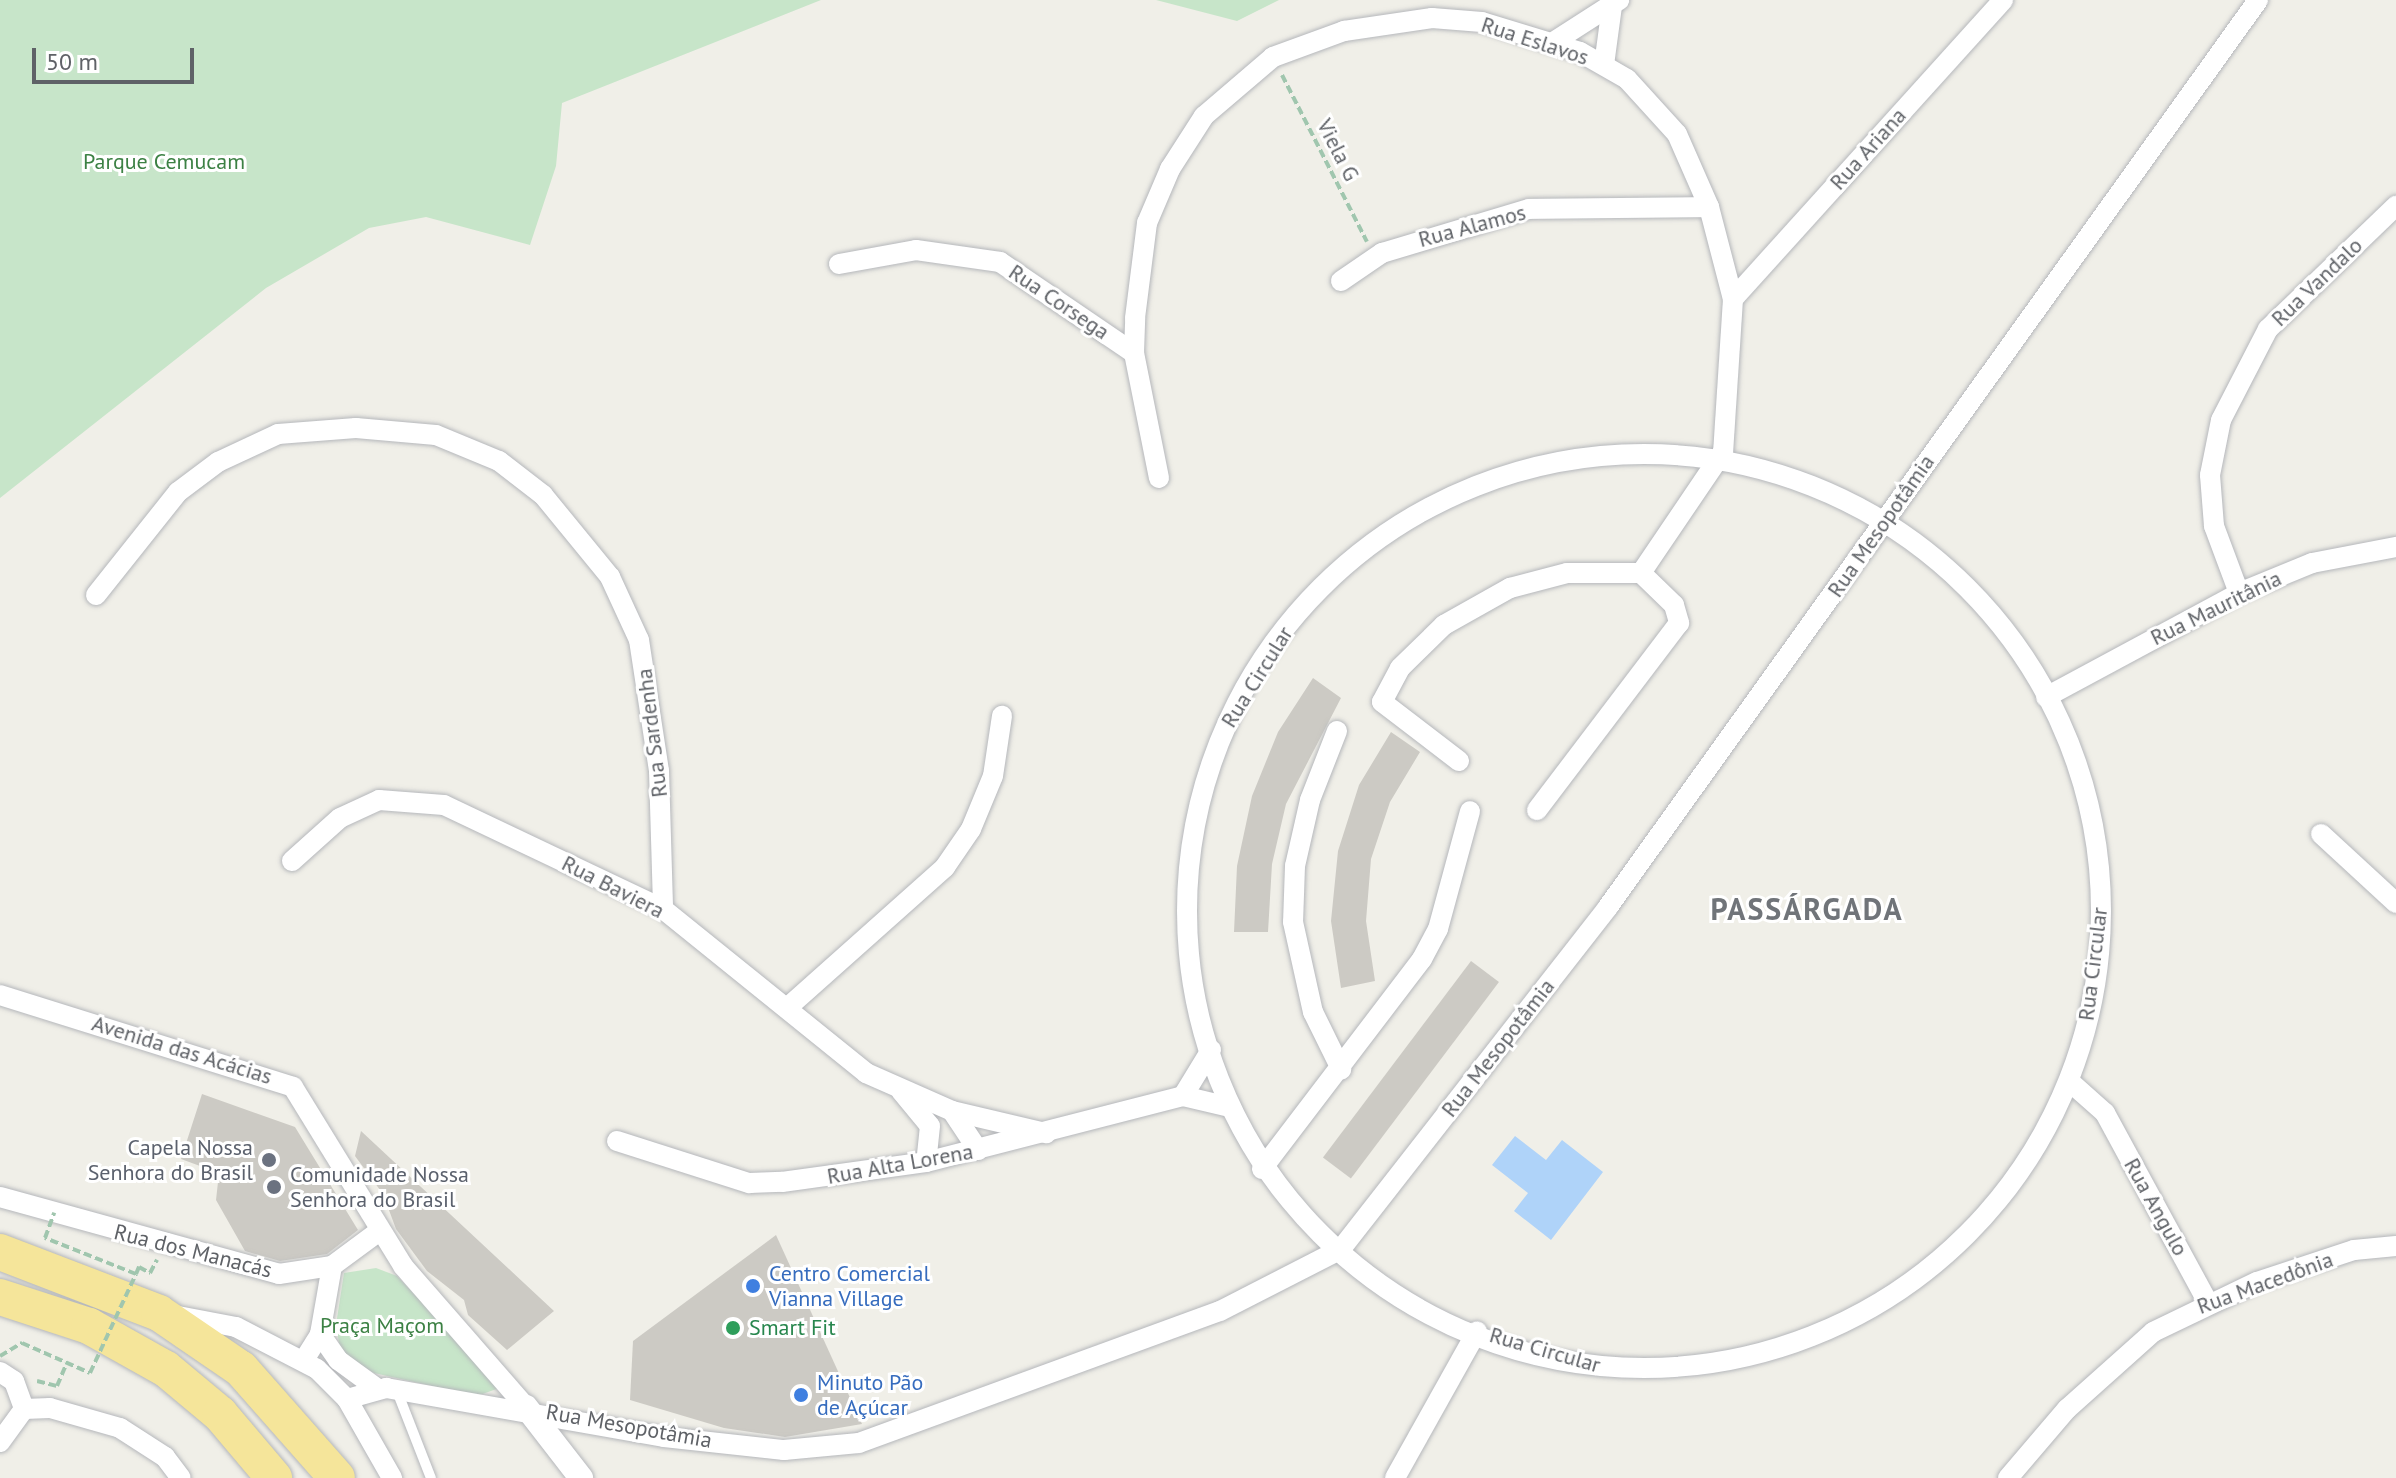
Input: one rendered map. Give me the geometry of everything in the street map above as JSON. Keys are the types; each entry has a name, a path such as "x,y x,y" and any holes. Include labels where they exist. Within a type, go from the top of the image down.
{"highway":[{"path":"0,1252 159,1313 241,1369 337,1478"},
{"path":"0,1297 89,1326 166,1369 220,1414 274,1478"}],"street":[{"name":"Rua Ariana","path":"1733,299 2003,0"},
{"name":"Rua Mesopotâmia","path":"375,1387 526,1407 664,1437 784,1450 859,1443 1220,1311 1341,1249 1608,907 2258,0"},
{"path":"1552,43 1616,3"},
{"path":"1604,65 1616,3"},
{"name":"Rua Eslavos","path":"1159,478 1134,353 1139,258 1170,169 1204,116 1273,57 1344,31 1432,18 1482,22 1552,43 1604,65 1663,114 1709,207 1733,299 1723,452"},
{"name":"Rua Vandalo","path":"2239,593 2214,526 2210,475 2221,420 2268,329 2396,206"},
{"name":"Rua Alamos","path":"1341,281 1375,258 1529,209 1709,207"},
{"name":"Rua Corsega","path":"839,264 916,250 1000,262 1134,353"},
{"name":"Rua Sardenha","path":"96,595 178,492 218,462 278,434 356,428 436,435 499,461 543,495 602,567 639,640 659,771 663,909"},
{"name":"Rua Circular","path":"1626,452 1723,452 1886,521 1995,628 2046,697 2073,754 2100,867 2093,1008 2069,1081 1985,1215 1903,1292 1867,1315 1760,1355 1623,1369 1576,1363 1477,1331 1394,1290 1341,1249 1262,1169 1229,1107 1194,985 1189,839 1207,766 1235,704 1316,594 1387,530 1485,480 1626,452"},
{"path":"1641,573 1723,452"},
{"name":"Rua Mauritânia","path":"2046,697 2239,593 2312,563 2396,547"},
{"path":"1459,761 1382,702 1400,668 1444,625 1510,588 1567,573 1641,573 1674,605 1679,623 1537,810"},
{"path":"787,1008 945,867 971,829 993,776 1002,716"},
{"path":"1337,731 1310,800 1295,866 1293,922 1313,1012 1341,1069"},
{"name":"Rua Baviera","path":"292,861 340,818 379,800 412,799 444,805 663,909 866,1073 952,1111 1050,1134"},
{"path":"1262,1169 1341,1069 1438,929 1470,811"},
{"path":"2321,834 2396,903"},
{"name":"Avenida das Acácias","path":"0,995 293,1087 378,1232 466,1345 526,1407"},
{"path":"1183,1096 1211,1050"},
{"name":"Rua Angulo","path":"2069,1081 2105,1113 2207,1301"},
{"path":"899,1088 930,1126 926,1162"},
{"name":"Rua Alta Lorena","path":"617,1141 749,1183 926,1162 1050,1134 1183,1096 1229,1107"},
{"path":"952,1111 978,1150"},
{"name":"Rua dos Manacás","path":"0,1197 251,1271 332,1266"},
{"path":"304,1360 320,1334 332,1266 378,1232"},
{"name":"Rua Macedônia","path":"2008,1478 2113,1364 2207,1301 2354,1250 2396,1246"},
{"path":"159,1313 236,1327 304,1360 347,1399 392,1478"},
{"path":"1395,1478 1477,1331"},
{"path":"320,1334 338,1360 375,1387"},
{"path":"2,1368 24,1409"},
{"path":"347,1399 375,1387"},
{"path":"526,1407 581,1478"},
{"path":"24,1409 50,1408 120,1428 165,1457 181,1478"},
{"path":"0,1442 24,1409"}],"lane":[{"path":"397,1390 431,1478"}],"path":[{"name":"Viela G","path":"1273,57 1375,258"},
{"path":"54,1213 45,1238 136,1274"},
{"path":"67,1363 57,1386 2,1368 22,1343 90,1373 139,1267 150,1273"}],"green space":[{"name":"Parque Cemucam","path":"0,0 821,0 562,103 556,166 530,245 426,217 369,228 266,288 0,498"},
{"path":"1156,0 1279,0 1237,21"},
{"name":"Praça Maçom","path":"376,1268 397,1276 502,1387 477,1396 374,1373 341,1354 336,1325 344,1273"}],"water":[{"path":"1515,1136 1546,1160 1562,1140 1603,1172 1551,1240 1514,1211 1528,1193 1492,1165"}],"building":[{"path":"1313,678 1341,698 1286,804 1272,864 1268,932 1234,932 1237,866 1252,796 1278,732"},
{"path":"1391,732 1420,752 1390,802 1371,859 1366,921 1375,981 1341,988 1331,921 1338,851 1359,785"},
{"path":"1471,961 1499,982 1351,1179 1323,1157"},
{"name":"Comunidade Nossa Senhora do Brasil","path":"202,1094 295,1127 358,1230 327,1254 280,1261 245,1251 216,1200 219,1173 181,1159"},
{"path":"361,1131 554,1311 507,1350 468,1315 464,1300 427,1271 396,1229 383,1194 355,1156"},
{"name":"Centro Comercial Vianna Village","path":"776,1235 862,1424 785,1437 724,1428 630,1400 633,1341"}],"place":[{"name":"Capela Nossa Senhora do Brasil","path":"269,1160"},
{"name":"Comunidade Nossa Senhora do Brasil","path":"274,1187"},
{"name":"Centro Comercial Vianna Village","path":"753,1286"},
{"name":"Smart Fit","path":"733,1328"},
{"name":"Minuto Pão de Açúcar","path":"801,1395"}],"district":[{"name":"PASSÁRGADA","path":"1807,909"}]}
